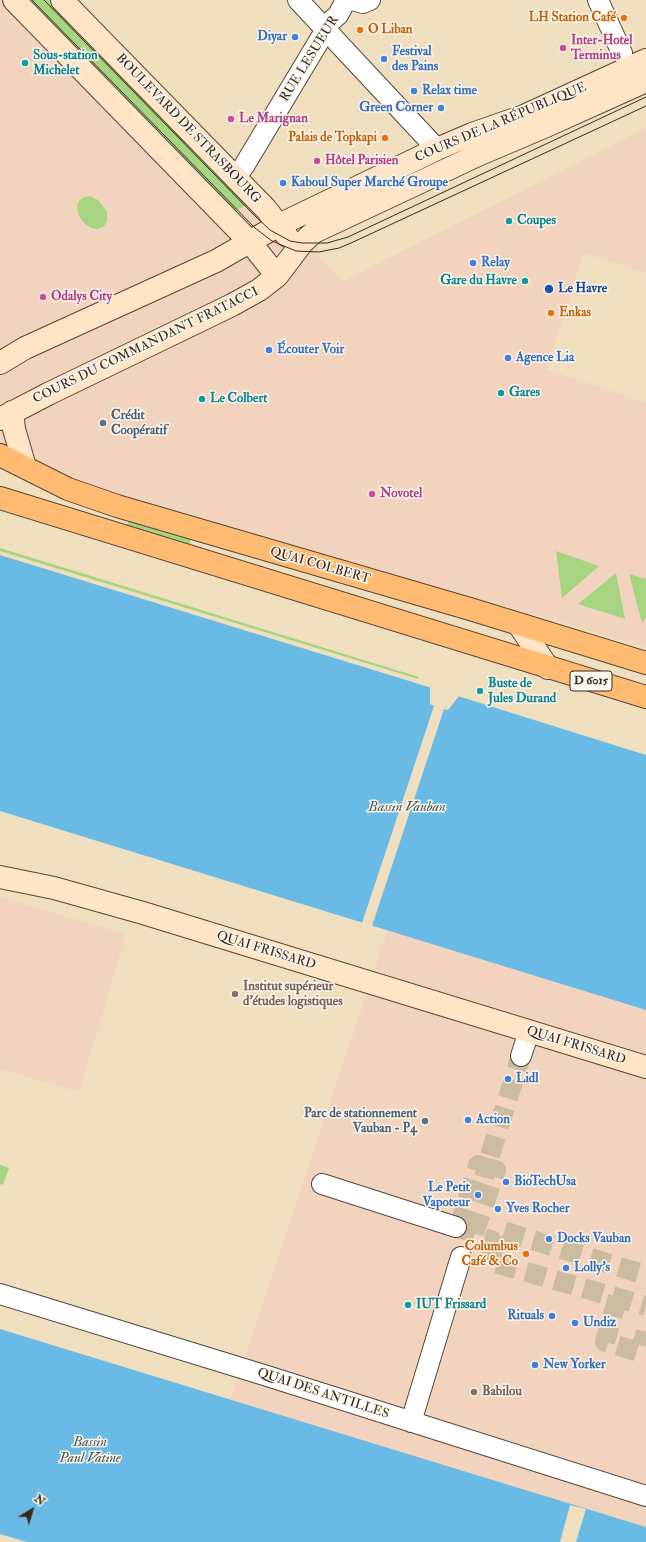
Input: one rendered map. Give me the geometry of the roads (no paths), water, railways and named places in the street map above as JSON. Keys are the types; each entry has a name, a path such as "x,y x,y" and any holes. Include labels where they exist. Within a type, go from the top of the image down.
{"main road":[{"path":"14,0 250,242 277,276"},
{"name":"BOULEVARD DE STRASBOURG","path":"62,0 279,225 296,251"},
{"name":"COURS DE LA RÉPUBLIQUE","path":"250,242 279,225 437,150 472,134 524,116 646,60"},
{"name":"COURS DE LA RÉPUBLIQUE","path":"277,276 296,251 314,232 480,154 646,81"},
{"path":"0,363 25,348 216,261 250,242"},
{"name":"COURS DU COMMANDANT FRATACCI","path":"6,416 232,305 266,286 277,276"},
{"path":"6,416 14,429 25,467"},
{"name":"QUAI COLBERT","path":"0,455 68,489 117,506 519,624 646,663"},
{"path":"0,498 548,668"},
{"path":"519,624 548,668"},
{"name":"D 6015","path":"548,668 642,694"},
{"name":"QUAI FRISSARD","path":"0,877 54,888 143,913 646,1067"}],"street":[{"path":"298,0 437,150"},
{"name":"RUE LESUEUR","path":"235,178 244,166 326,30 346,0"},
{"path":"352,0 363,3 370,0"},
{"path":"598,0 622,53"},
{"path":"521,1056 529,1031"},
{"path":"322,1184 456,1227"},
{"path":"411,1422 460,1257"},
{"name":"QUAI DES ANTILLES","path":"0,1294 264,1375 646,1496"}],"water":[{"name":"Bassin Vauban","path":"0,555 646,755 646,1010 0,811"},
{"name":"Bassin Paul Vatine","path":"0,1329 646,1527 646,1542 27,1542 0,1534"}],"tunnel":[{"path":"474,1233 496,1170 486,1168 521,1056"},
{"path":"459,1228 478,1165 486,1168"},
{"path":"456,1227 496,1242 500,1230 646,1275"},
{"path":"496,1242 488,1261 646,1306"},
{"path":"618,1297 605,1342 640,1352 646,1332"}],"tram line":[{"path":"32,0 255,228 272,241 296,251 319,252 339,248 646,106"},
{"path":"44,0 254,215 270,230 290,241 302,243 327,243 348,237 646,97"}],"place":[{"name":"LH Station Café","path":"624,18"},
{"name":"O Liban","path":"360,30"},
{"name":"Diyar","path":"295,37"},
{"name":"Inter-Hotel Terminus","path":"563,48"},
{"name":"Festival des Pains","path":"384,59"},
{"name":"Sous-station Michelet","path":"25,63"},
{"name":"Relax time","path":"414,91"},
{"name":"Green Corner","path":"441,108"},
{"name":"Le Marignan","path":"231,119"},
{"name":"Palais de Topkapi","path":"385,138"},
{"name":"Hôtel Parisien","path":"317,161"},
{"name":"Kaboul Super Marché Groupe","path":"283,183"},
{"name":"Coupes","path":"509,221"},
{"name":"Relay","path":"473,263"},
{"name":"Gare du Havre","path":"525,281"},
{"name":"Le Havre","path":"549,289"},
{"name":"Odalys City","path":"43,297"},
{"name":"Enkas","path":"551,313"},
{"name":"Écouter Voir","path":"269,350"},
{"name":"Agence Lia","path":"508,358"},
{"name":"Gares","path":"501,393"},
{"name":"Le Colbert","path":"202,399"},
{"name":"Crédit Coopératif","path":"103,423"},
{"name":"Novotel","path":"372,494"},
{"name":"Buste de Jules Durand","path":"480,691"},
{"name":"Institut supérieur d'études logistiques","path":"235,994"},
{"name":"Lidl","path":"508,1079"},
{"name":"Action","path":"468,1120"},
{"name":"Parc de stationnement Vauban - P4","path":"425,1121"},
{"name":"BioTechUsa","path":"506,1182"},
{"name":"Le Petit Vapoteur","path":"478,1195"},
{"name":"Yves Rocher","path":"498,1209"},
{"name":"Docks Vauban","path":"549,1239"},
{"name":"Columbus Café & Co","path":"526,1254"},
{"name":"Lolly's","path":"566,1268"},
{"name":"IUT Frissard","path":"408,1305"},
{"name":"Rituals","path":"552,1316"},
{"name":"Undiz","path":"575,1323"},
{"name":"New Yorker","path":"535,1365"},
{"name":"Babilou","path":"474,1392"}]}
